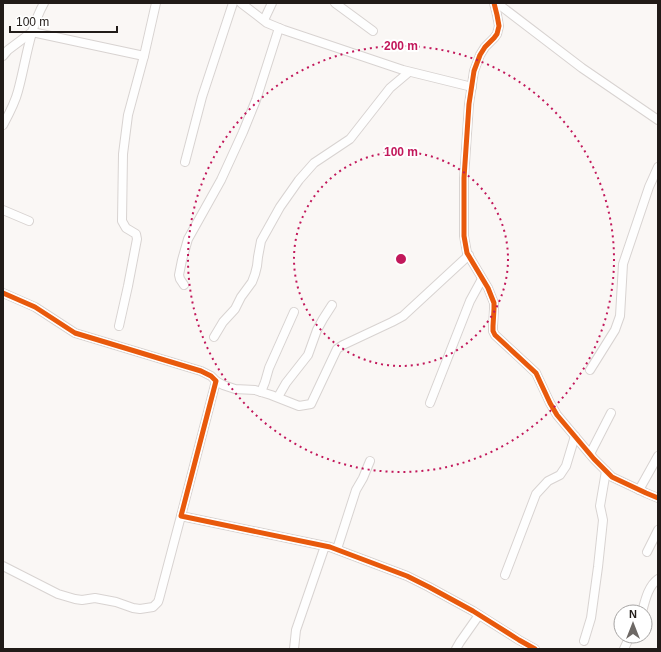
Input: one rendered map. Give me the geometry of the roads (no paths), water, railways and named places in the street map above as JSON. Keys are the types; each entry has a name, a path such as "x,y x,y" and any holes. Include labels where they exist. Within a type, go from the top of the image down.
{"street":[{"path":"3,125 18,93 32,32 44,3"},
{"path":"119,326 137,239 136,234 126,228 122,221 122,154 128,115 144,56 156,3"},
{"path":"186,162 202,97 233,3"},
{"path":"241,3 267,22 279,28 389,66 472,87"},
{"path":"264,20 272,3"},
{"path":"335,3 373,31"},
{"path":"494,3 497,15 497,34 480,55 474,71 469,104 464,178 464,236 468,256 488,288 494,303 493,331 496,336 536,373 557,415 612,477 658,498"},
{"path":"497,3 582,68 658,120"},
{"path":"184,285 180,280 179,275 188,239 221,180 243,132 256,100 279,28"},
{"path":"3,56 8,50 32,32 144,56"},
{"path":"214,337 223,322 235,309 241,297 252,282 256,270 261,241 280,207 299,180 314,163 350,139 390,88 410,72"},
{"path":"590,370 615,330 620,316 622,264 648,187 658,167"},
{"path":"3,210 29,221"},
{"path":"3,293 35,307 75,332 201,371 223,385 235,389 261,392 299,406 311,404 337,349 403,316 468,256"},
{"path":"430,403 470,301 482,279"},
{"path":"278,398 292,375 308,355 317,330 332,305"},
{"path":"261,392 294,312"},
{"path":"3,566 58,594 82,600 95,598 140,609 154,607 159,599 216,380"},
{"path":"590,454 611,413"},
{"path":"505,575 536,494 548,481 560,475 566,466 575,436"},
{"path":"639,490 658,456"},
{"path":"337,549 356,490 370,462"},
{"path":"584,641 591,618 599,559 603,520 600,506 606,471"},
{"path":"181,516 337,549 407,576 429,587 479,615 531,648"},
{"path":"647,552 658,530"},
{"path":"294,649 296,630 325,546"},
{"path":"644,604 651,587 658,578"},
{"path":"456,649 479,615"}]}
